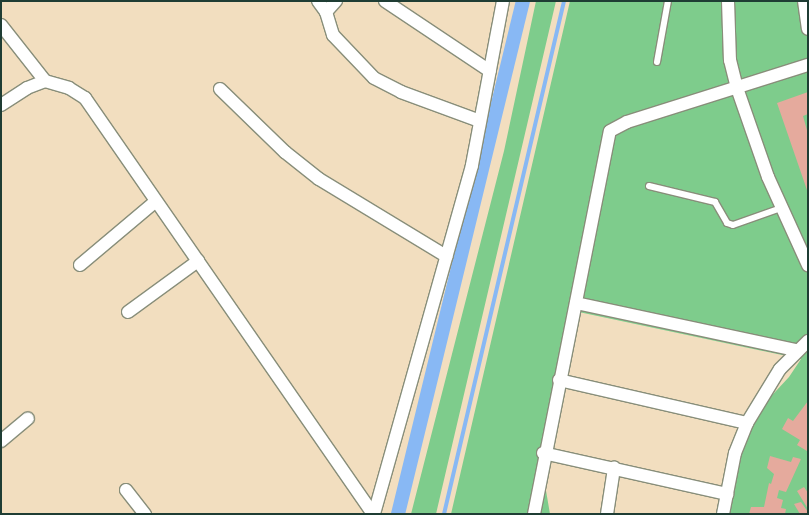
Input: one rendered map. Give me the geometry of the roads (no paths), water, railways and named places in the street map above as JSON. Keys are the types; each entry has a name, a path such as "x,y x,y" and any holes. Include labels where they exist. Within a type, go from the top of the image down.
{"street":[{"path":"318,1 326,12 333,35 374,78 401,92 480,121"},
{"path":"326,12 336,1"},
{"path":"385,1 490,70"},
{"path":"728,1 730,60 737,88 781,208 808,264"},
{"path":"804,1 808,29"},
{"path":"373,514 472,165 490,70 500,2"},
{"path":"1,25 45,81 69,88 85,98 373,514"},
{"path":"534,514 544,453 613,128 808,65"},
{"path":"1,105 27,88 45,81"},
{"path":"220,89 285,152 319,179 446,256"},
{"path":"80,265 156,201"},
{"path":"128,312 198,261"},
{"path":"576,303 796,350"},
{"path":"723,514 746,423 796,350 808,341"},
{"path":"559,380 746,423"},
{"path":"1,442 28,418"},
{"path":"544,453 727,494"},
{"path":"607,514 614,468"},
{"path":"126,490 145,514"}],"lane":[{"path":"658,62 668,1"},
{"path":"649,186 715,202 733,225 781,208"}],"waterway":[{"path":"398,514 523,1"},
{"path":"444,514 564,1"}]}
